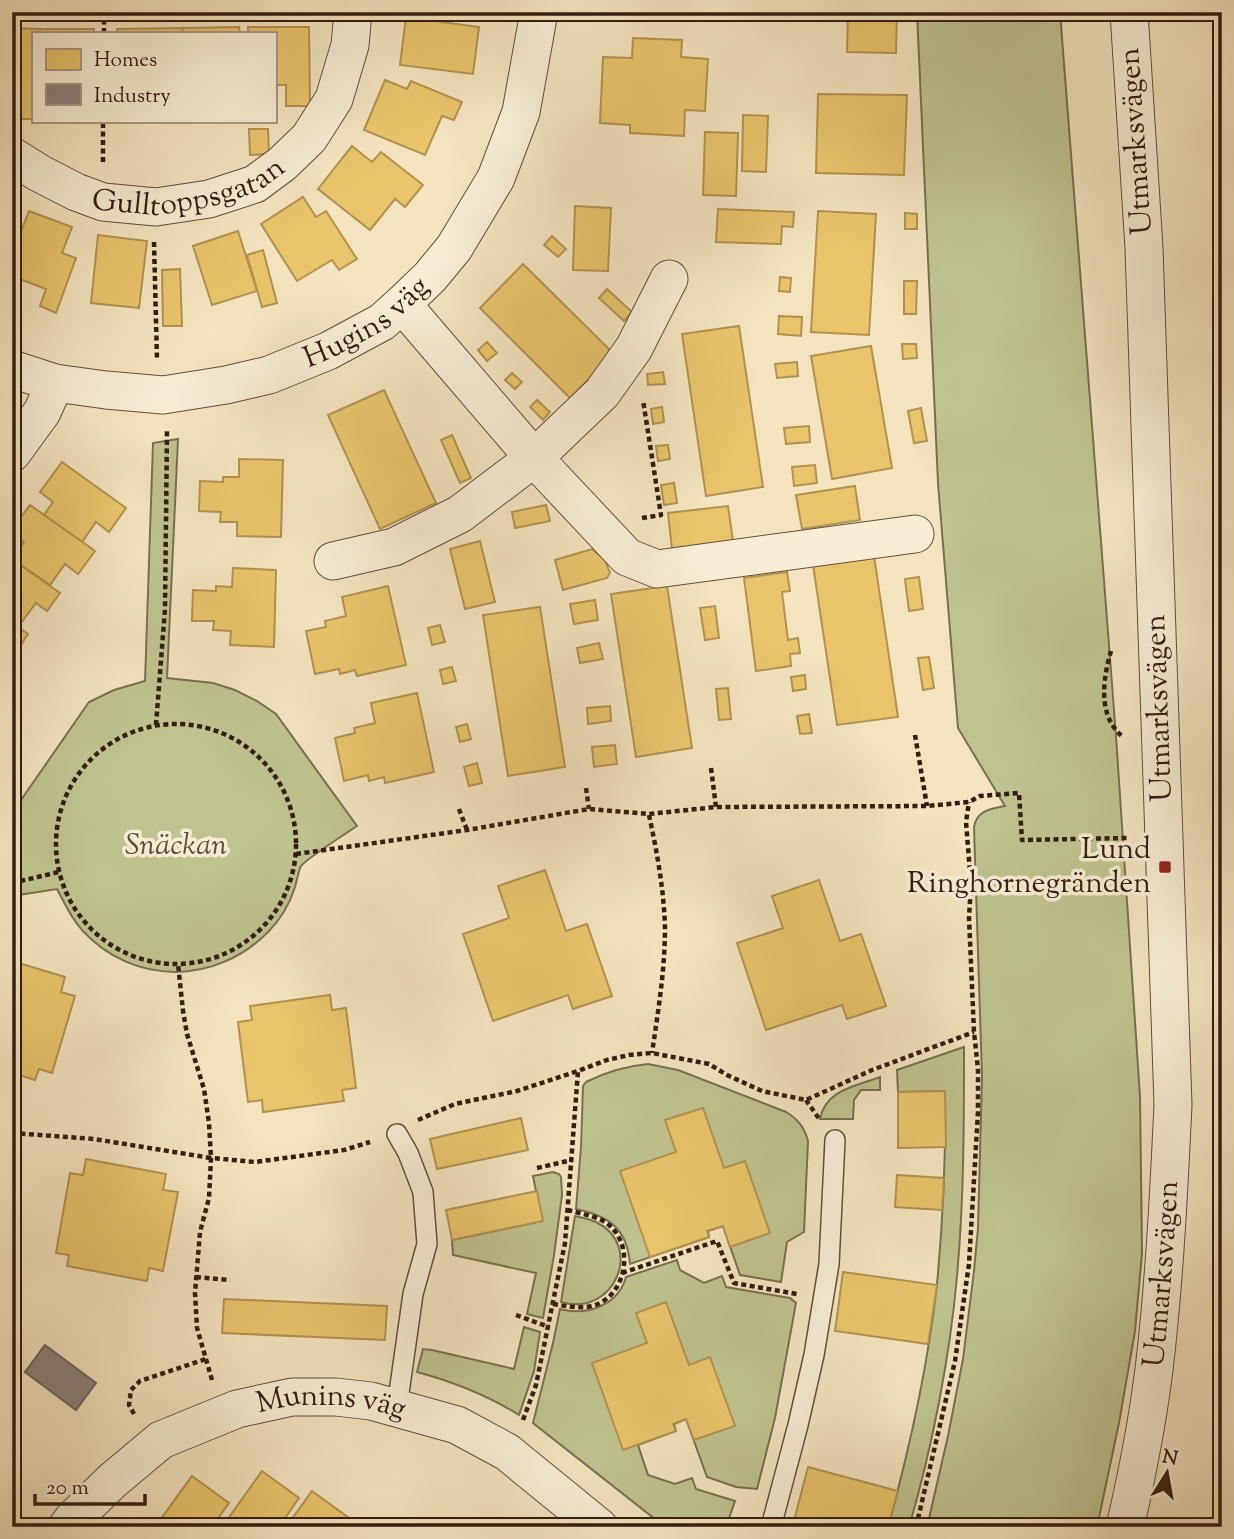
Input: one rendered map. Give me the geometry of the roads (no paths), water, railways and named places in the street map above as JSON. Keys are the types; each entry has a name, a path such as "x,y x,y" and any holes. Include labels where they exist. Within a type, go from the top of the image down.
{"street":[{"name":"Gulltoppsgatan","path":"12,156 76,192 103,202 156,207 209,199 255,184 282,164 309,138 334,99 351,45 353,12"},
{"name":"Hugins väg","path":"12,369 55,383 163,395 269,375 328,351 382,322 430,277 454,248 496,178 521,112 539,12"},
{"name":"Utmarksvägen","path":"1125,1527 1156,1355 1168,1228 1173,1105 1144,248 1129,12"},
{"path":"333,561 394,547 460,514 534,458 602,393 634,348 669,279"},
{"path":"402,304 534,458 627,557 657,569 915,534"},
{"path":"12,453 42,412 55,383"},
{"name":"Munins väg","path":"67,1527 112,1482 161,1440 237,1409 292,1397 335,1397 397,1407 457,1426 507,1452 599,1527"}],"lane":[{"path":"397,1134 408,1153 423,1192 427,1244 414,1294 397,1407"},
{"path":"771,1527 812,1367 828,1264 835,1140"}],"place":[{"name":"Lund Ringhornegränden","path":"1165,867"}],"park label":[{"name":"Snäckan","path":"176,846"}]}
